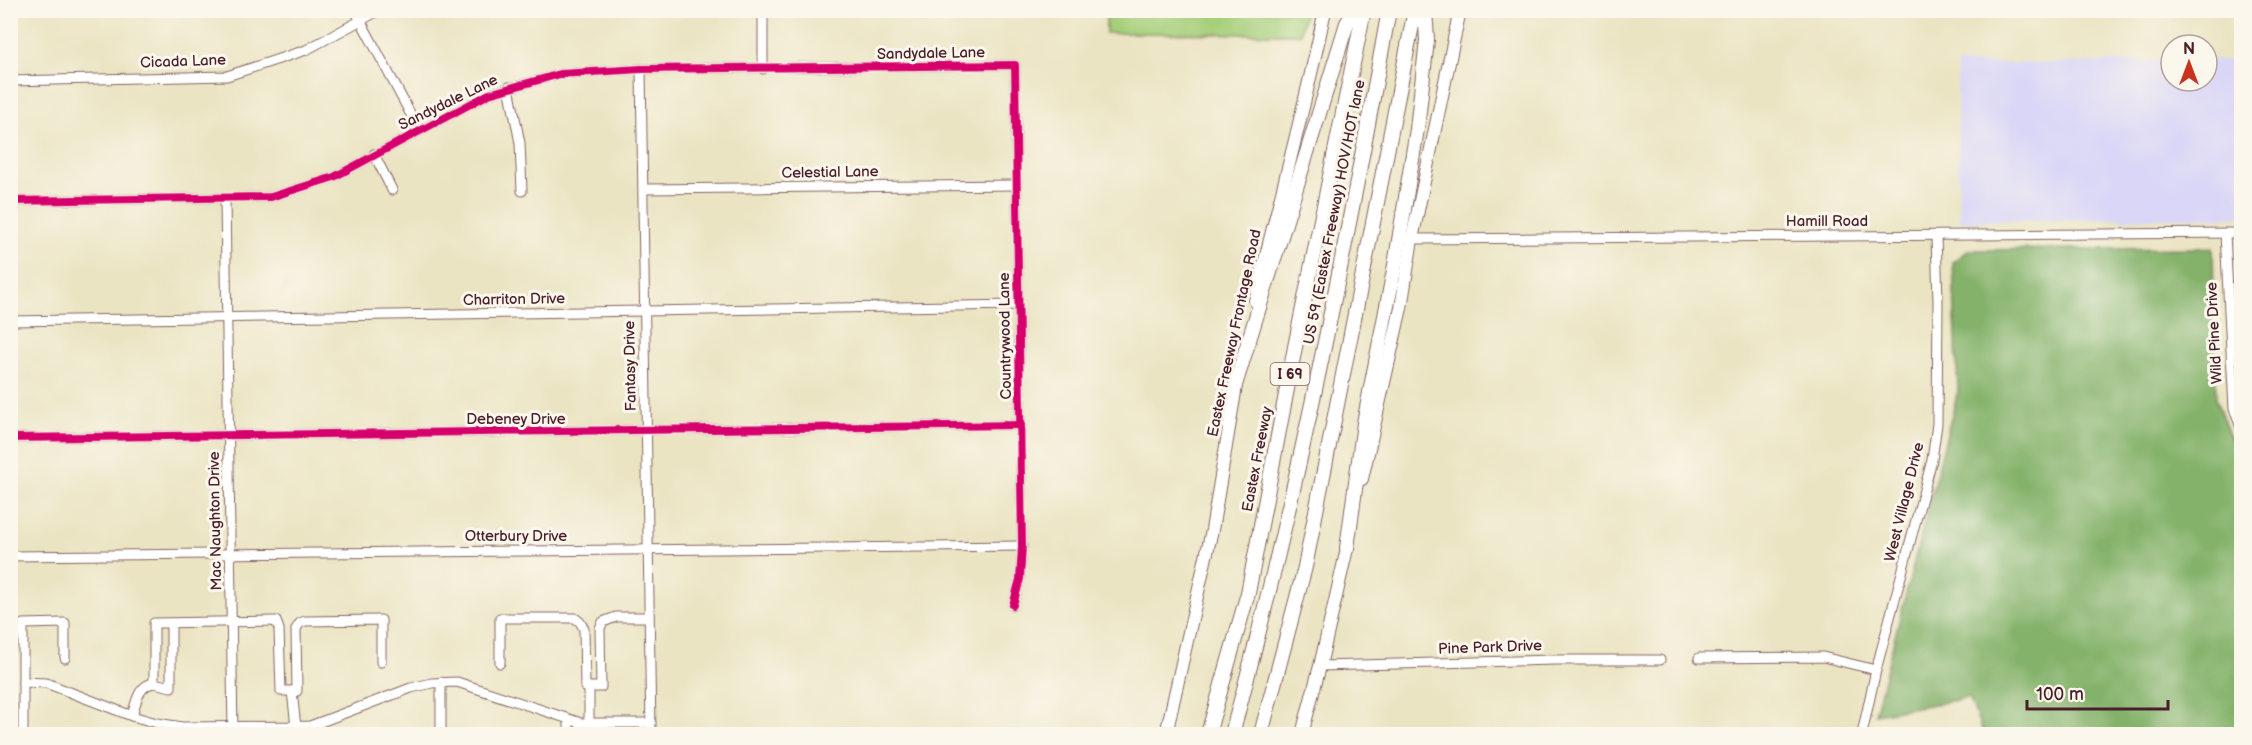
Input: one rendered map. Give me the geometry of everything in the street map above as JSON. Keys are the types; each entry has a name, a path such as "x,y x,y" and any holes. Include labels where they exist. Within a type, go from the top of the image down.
{"highway":[{"path":"1236,382 1347,23 1356,10"},
{"name":"Eastex Freeway","path":"1208,735 1248,593 1295,347 1364,10"},
{"name":"US 59 (Eastex Freeway) HOV/HOT lane","path":"1232,735 1255,651 1311,409 1389,10"},
{"path":"1261,735 1305,567 1415,10"},
{"path":"1347,549 1364,423 1395,265 1417,129 1427,40 1425,10"}],"main road":[{"name":"Eastex Freeway Frontage Road","path":"1166,735 1212,530 1236,382 1279,199 1309,88 1325,10"},
{"path":"1302,735 1320,666 1401,308 1412,239 1460,10"}],"street":[{"path":"355,10 419,130"},
{"name":"Cicada Lane","path":"10,81 227,76 306,50 380,10"},
{"path":"763,10 763,69"},
{"name":"Sandydale Lane","path":"10,201 272,197 334,177 489,94 560,74 641,69 1015,65"},
{"name":"Countrywood Lane","path":"1013,605 1020,579 1022,546 1015,65"},
{"name":"Fantasy Drive","path":"641,69 645,189 644,311 651,735"},
{"path":"509,87 520,143 522,191"},
{"path":"374,154 392,190"},
{"name":"Celestial Lane","path":"645,189 1016,185"},
{"name":"Mac Naughton Drive","path":"225,199 233,731"},
{"name":"Wild Pine Drive","path":"2225,233 2234,409 2241,430"},
{"name":"Hamill Road","path":"1412,239 2241,233"},
{"name":"West Village Drive","path":"1862,735 1876,670 1932,460 1937,424 1936,236"},
{"name":"Charriton Drive","path":"10,321 1018,305"},
{"name":"Debeney Drive","path":"10,438 1021,425"},
{"name":"Otterbury Drive","path":"10,556 1022,546"},
{"path":"500,663 500,618 571,618 580,622 584,629 585,687 601,687 600,628 603,622 610,618 649,617"},
{"path":"154,683 154,623 274,621 278,624 279,629 281,691 297,691 296,629 304,621 381,621 381,662"},
{"path":"23,735 23,624 65,623 65,658"},
{"path":"132,716 143,687 147,684 154,683 171,687 171,623"},
{"path":"584,629 600,628"},
{"path":"279,629 296,629"},
{"path":"10,632 23,632"},
{"path":"1699,658 1823,657 1876,670"},
{"name":"Pine Park Drive","path":"1320,666 1555,660 1660,660"},
{"path":"23,682 46,683 132,716 170,726 233,731 314,730 411,688 441,682 464,683 568,720 592,723 651,723"},
{"path":"441,682 441,735"},
{"path":"589,687 595,735"},
{"path":"292,691 292,730"},
{"path":"568,720 569,735"}],"shaded area":[{"path":"2219,60 2241,60 2241,217 1959,221 1957,64 2159,61 2159,93 2219,93"}],"green space":[{"path":"1106,10 1305,11 1300,34 1106,33"},
{"path":"2213,248 2216,400 2241,467 2241,734 1984,734 1969,698 1875,714 1958,391 1953,262 1969,250"}],"cycle path":[{"path":"10,201 271,197 334,177 489,94 560,74 641,69 1015,65 1022,546 1020,579 1013,605"},
{"path":"10,438 1021,425"}]}
